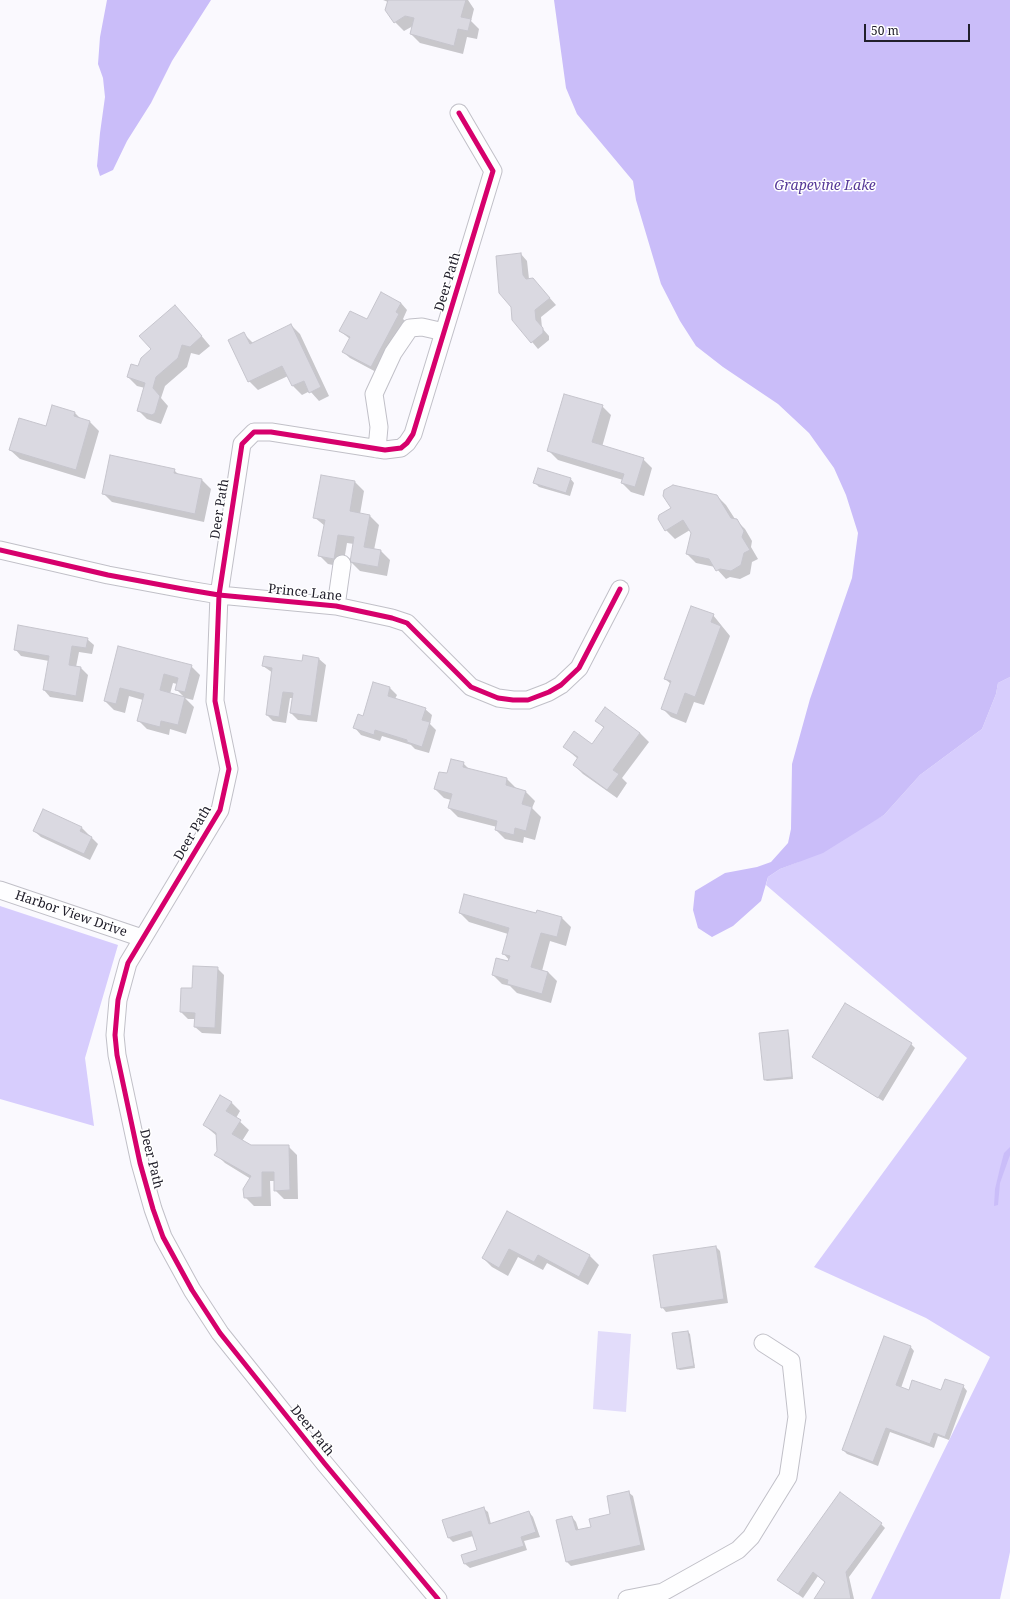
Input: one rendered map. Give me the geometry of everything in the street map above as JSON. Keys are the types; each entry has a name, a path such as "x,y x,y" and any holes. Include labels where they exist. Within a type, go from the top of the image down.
{"street":[{"name":"Deer Path","path":"438,1599 349,1493 220,1333 192,1290 163,1237 153,1209 140,1163 117,1055 115,1035 118,1000 126,971 142,938 220,810 229,769 215,701 219,595 242,444 254,432 271,432 385,450 401,448 407,443 413,434 493,171 459,113"},
{"path":"377,449 379,427 374,394 393,354 410,328 422,327 444,332"},
{"name":"Prince Lane","path":"0,550 108,576 219,595 336,606 392,618 407,623 471,687 498,698 527,700 561,685 579,668 620,589"},
{"path":"336,606 342,564"},
{"name":"Harbor View Drive","path":"0,890 142,938"},
{"path":"627,1599 664,1595 738,1550 751,1537 788,1477 797,1418 791,1362 763,1343"}],"shaded area":[{"path":"1010,677 1010,1552 1000,1599 871,1599 990,1357 926,1318 814,1267 967,1058 766,885 768,877 780,869 798,862 884,815 920,775 982,729 996,694 998,683"},
{"path":"0,906 118,945 85,1058 94,1126 0,1099"},
{"path":"598,1331 631,1334 626,1412 593,1409"}],"water":[{"path":"107,0 211,0 172,61 151,103 127,141 113,170 100,176 97,166 105,97 103,78 98,64 100,37"},
{"name":"Grapevine Lake","path":"554,0 1010,0 1010,677 998,683 996,694 982,729 920,775 884,815 823,853 780,869 768,877 761,901 733,926 712,937 698,928 693,910 695,891 725,873 757,867 771,862 788,843 791,829 792,764 810,699 852,578 858,533 846,495 834,468 809,433 778,404 723,367 696,346 680,321 661,284 636,200 633,181 577,114 566,88"},
{"path":"1010,1147 1010,1155 1000,1183 998,1205 994,1206 995,1189 1004,1153"}],"building":[{"path":"388,0 466,0 461,17 471,19 468,31 458,29 454,46 410,34 414,18 405,16 394,23 385,10"},
{"path":"521,253 523,275 526,279 533,278 550,298 535,310 536,320 543,328 543,333 531,343 512,320 511,307 499,293 496,256"},
{"path":"381,292 401,303 396,312 399,314 371,367 342,352 350,337 339,331 350,311 367,319"},
{"path":"175,305 202,336 190,347 182,345 178,358 156,377 153,388 160,396 155,413 152,415 137,411 145,383 127,377 131,364 138,366 141,358 151,349 139,336"},
{"path":"291,324 321,387 309,393 304,381 292,386 282,366 248,382 228,340 244,332 250,344"},
{"path":"564,394 603,405 592,442 644,458 635,487 621,483 624,474 547,451"},
{"path":"52,405 75,412 74,416 90,421 76,470 9,450 19,418 46,426"},
{"path":"110,455 175,469 174,473 202,479 195,514 102,494"},
{"path":"538,468 571,478 566,493 533,483"},
{"path":"321,475 355,481 350,511 370,515 364,547 381,550 378,567 350,562 354,537 338,535 334,559 318,556 325,520 313,518"},
{"path":"673,485 717,495 731,518 737,519 744,531 742,537 750,550 744,553 741,565 731,571 720,569 716,571 709,559 686,554 691,533 683,520 665,531 658,519 659,515 671,508 663,496 664,490"},
{"path":"691,606 714,614 711,622 721,626 695,697 685,693 677,715 661,709 671,681 664,679"},
{"path":"18,625 88,638 86,648 72,646 69,665 81,667 76,696 43,690 49,656 14,650"},
{"path":"118,646 192,665 185,692 175,690 178,678 164,674 160,690 185,697 178,725 161,721 160,727 137,721 144,694 120,688 116,704 104,701"},
{"path":"303,655 319,658 311,716 290,713 293,693 283,692 279,717 266,715 272,668 262,666 264,656 302,661"},
{"path":"373,682 390,687 388,696 426,708 422,720 430,722 422,747 407,742 407,740 375,730 374,735 353,728 358,714 363,716"},
{"path":"605,707 640,733 613,770 619,774 607,790 573,765 578,757 563,747 574,731 592,744 604,727 595,721"},
{"path":"451,759 464,762 463,767 507,778 506,785 526,791 522,804 532,807 526,831 515,828 514,835 495,830 497,821 448,808 452,794 434,789 439,772 447,773"},
{"path":"43,809 82,827 80,831 92,837 84,854 33,831"},
{"path":"464,894 536,913 537,910 562,917 557,937 541,933 531,967 548,972 542,994 507,984 508,980 492,975 496,958 508,961 510,956 502,954 509,928 459,913"},
{"path":"193,966 218,967 215,1028 194,1027 195,1013 180,1012 181,988 192,988"},
{"path":"845,1003 912,1043 878,1098 812,1057"},
{"path":"788,1030 792,1077 764,1080 759,1033"},
{"path":"220,1095 232,1102 226,1111 241,1120 232,1134 251,1145 289,1145 290,1190 274,1191 274,1172 262,1172 262,1197 244,1198 243,1189 251,1176 214,1155 217,1151 216,1133 203,1125"},
{"path":"507,1211 590,1255 579,1277 538,1255 534,1262 509,1249 499,1268 482,1258"},
{"path":"716,1246 724,1299 661,1308 653,1255"},
{"path":"688,1331 694,1366 677,1369 672,1333"},
{"path":"884,1336 911,1346 896,1385 909,1390 912,1380 941,1390 945,1379 964,1385 945,1437 934,1433 930,1444 886,1428 873,1462 842,1450"},
{"path":"629,1491 641,1545 566,1562 556,1520 572,1516 576,1530 591,1527 589,1519 610,1514 607,1496"},
{"path":"840,1492 882,1523 846,1572 851,1599 814,1599 825,1582 813,1572 798,1594 777,1580"},
{"path":"484,1507 489,1524 529,1511 536,1532 521,1537 524,1546 464,1564 461,1555 477,1550 471,1531 448,1538 442,1520"}],"cycle path":[{"path":"438,1599 325,1464 220,1333 192,1290 163,1237 153,1209 140,1163 117,1055 115,1035 118,1000 128,963 220,810 229,769 215,701 219,595 242,444 254,432 271,432 385,450 401,448 407,443 413,434 493,171 459,113"},
{"path":"0,550 108,575 183,589 219,595 336,606 392,618 407,623 471,687 498,698 513,700 528,700 549,692 561,685 579,668 620,589"}]}
